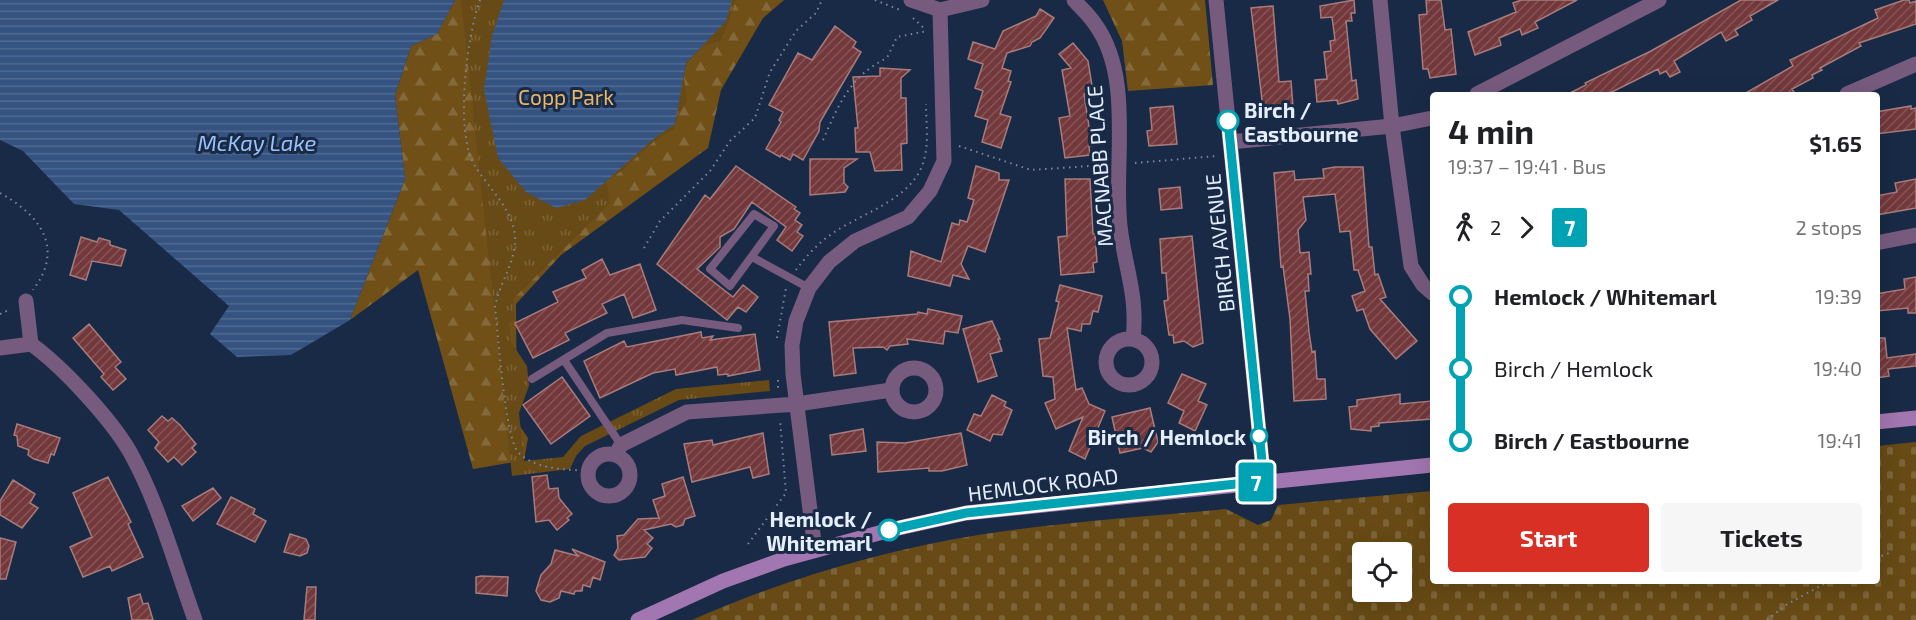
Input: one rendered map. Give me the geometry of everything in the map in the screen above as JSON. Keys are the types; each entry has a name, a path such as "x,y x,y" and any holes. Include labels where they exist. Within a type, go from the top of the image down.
{"main road":[{"path":"1880,422 1916,418"},
{"name":"HEMLOCK ROAD","path":"638,620 723,580 815,550 966,513 1430,465"}],"street":[{"path":"911,0 940,10 982,0"},
{"name":"MACNABB PLACE","path":"1074,0 1096,25 1109,51 1117,86 1120,226 1136,304 1133,339"},
{"name":"BIRCH AVENUE","path":"1216,0 1264,481"},
{"path":"1380,0 1392,126 1411,266 1423,285 1430,291"},
{"path":"1481,92 1659,0"},
{"path":"815,550 792,345 796,321 809,288 829,262 855,241 908,217 930,191 944,161 940,10"},
{"path":"1851,92 1916,64"},
{"path":"1230,148 1392,126 1430,118"},
{"path":"1880,242 1916,235"},
{"path":"26,301 31,344 57,366 97,410 130,452 153,504 195,620"},
{"path":"0,348 31,344"},
{"path":"618,450 630,469 629,483 620,494 606,497 594,491 589,485 588,471 595,459 618,450 687,412 797,404 891,390"}],"lane":[{"path":"754,214 774,226 752,257 730,286 710,269 754,214"},
{"path":"752,257 809,288"},
{"path":"532,379 607,333 682,320 738,328"},
{"path":"564,360 618,450"}],"path":[{"path":"480,0 467,50 466,138 473,164 508,213 515,237 511,265 497,297 495,308 512,443 528,460 548,467 588,471"},
{"path":"644,248 660,221 710,171 730,141 754,118 770,72 796,31 816,13 822,0"},
{"path":"823,140 835,112 854,81 867,68 887,58 897,37 942,28"},
{"path":"943,141 1031,170 1119,164 1230,148"},
{"path":"0,193 17,202 44,230 49,245 41,280 26,301 0,314"},
{"path":"1880,556 1889,553"},
{"path":"1767,620 1785,605 1824,584"}],"green space":[{"path":"455,0 504,0 675,124 686,63 726,21 732,0 784,0 763,18 721,90 708,148 561,255 516,304 517,422 528,438 523,466 514,462 473,469 418,270 350,320 405,179 395,95 411,46 437,34"},
{"name":"Copp Park","path":"461,0 736,0 722,40 690,51 683,69 687,102 678,115 674,130 656,140 607,181 609,204 513,299 515,318 509,323 511,342 527,366 529,386 519,413 524,461 563,457 581,436 676,389 769,380 770,391 679,400 585,446 576,456 570,469 512,476"},
{"path":"1103,0 1205,0 1213,85 1128,91 1122,41"},
{"path":"1916,442 1916,620 692,620 761,592 832,568 905,549 978,535 1071,523 1226,509 1258,525 1271,520 1278,505 1430,491 1430,584 1880,584 1880,446"}],"water":[{"name":"McKay Lake","path":"0,0 455,0 437,34 411,46 395,95 405,179 350,320 291,355 237,357 210,334 229,306 119,210 74,204 23,151 0,140"},
{"name":"Copp Park","path":"504,0 732,0 726,21 686,63 675,124 656,137 585,200 556,208 526,192 498,158 484,90 492,36"}],"building":[{"path":"1354,0 1355,13 1351,13 1352,21 1346,21 1352,81 1356,80 1358,99 1338,104 1337,100 1317,102 1315,80 1327,79 1324,52 1331,51 1330,41 1335,40 1332,17 1321,18 1320,6"},
{"path":"1426,0 1441,0 1445,30 1451,29 1456,74 1430,78 1428,69 1423,69 1419,15 1427,14"},
{"path":"1521,0 1577,0 1535,22 1538,28 1522,35 1520,29 1499,38 1501,45 1475,55 1468,32 1516,12 1513,3"},
{"path":"1741,0 1778,0 1750,16 1752,20 1735,30 1738,35 1726,41 1721,32 1674,61 1680,72 1670,77 1666,71 1660,74 1658,69 1612,92 1572,92 1586,85 1585,83 1651,51"},
{"path":"1904,0 1909,0 1910,3 1916,1 1916,24 1859,43 1861,46 1820,68 1822,70 1812,75 1813,78 1792,89 1794,92 1748,92 1793,66 1790,60 1878,18 1875,10"},
{"path":"1273,6 1279,82 1291,81 1293,107 1263,108 1251,8"},
{"path":"1040,9 1054,18 1040,38 1032,42 1030,46 1007,53 1002,68 1011,71 1008,81 1011,82 1000,114 1011,117 1001,148 982,142 988,120 975,116 983,91 975,88 983,64 968,59 973,42 995,49 1003,31 1036,16"},
{"path":"835,26 856,42 853,47 861,52 820,122 819,131 803,160 793,154 790,160 781,155 780,157 766,149 781,122 779,120 783,112 769,105 798,53 812,60"},
{"path":"1073,43 1088,61 1093,92 1084,94 1092,146 1089,146 1090,155 1065,158 1059,118 1070,116 1062,70 1071,68 1059,54"},
{"path":"880,68 910,70 901,78 901,98 906,98 907,143 901,144 902,170 875,171 870,152 856,152 855,128 858,128 853,77 880,76"},
{"path":"1173,106 1177,144 1149,146 1147,131 1152,130 1150,108"},
{"path":"1911,106 1911,109 1916,108 1916,129 1880,134 1880,111"},
{"path":"810,159 857,159 844,168 844,183 848,187 845,192 810,195"},
{"path":"736,166 796,207 794,209 800,213 795,220 802,225 797,232 803,236 792,251 777,240 786,227 752,202 734,229 720,237 720,247 697,269 733,297 743,285 758,297 746,312 738,307 727,320 657,264 705,195 710,199"},
{"path":"976,166 999,173 999,180 1009,180 985,252 968,246 961,264 969,279 953,275 950,286 908,276 911,251 941,262 952,223 959,225 960,220 967,222 974,200 968,198"},
{"path":"1363,167 1369,247 1372,247 1375,275 1378,274 1386,297 1380,299 1417,341 1396,359 1370,329 1363,309 1357,311 1352,296 1365,291 1358,270 1354,270 1350,231 1340,232 1335,194 1303,197 1306,220 1298,230 1300,253 1309,252 1311,274 1308,274 1309,291 1305,291 1309,332 1312,352 1315,351 1317,379 1325,379 1326,399 1294,401 1290,319 1283,266 1281,267 1274,173 1294,171 1295,180 1324,178 1323,169"},
{"path":"1065,179 1090,179 1097,262 1093,263 1094,272 1061,275 1058,237 1067,236"},
{"path":"1916,179 1916,208 1880,214 1880,195 1897,192 1895,183"},
{"path":"1180,187 1182,208 1161,210 1159,189"},
{"path":"1192,236 1203,343 1193,347 1184,341 1174,343 1173,335 1169,335 1164,301 1168,300 1166,273 1162,273 1160,239"},
{"path":"81,237 97,242 99,238 110,241 110,245 126,250 121,266 92,261 86,280 70,275"},
{"path":"602,259 610,275 640,264 656,310 633,318 624,294 602,304 607,313 565,333 569,340 533,358 515,323 558,302 553,292 586,278 582,270"},
{"path":"1916,277 1916,313 1908,313 1908,308 1880,311 1880,293 1905,289 1904,279"},
{"path":"1060,285 1102,296 1098,312 1093,311 1090,324 1082,324 1081,331 1067,328 1076,390 1082,388 1089,404 1105,411 1085,459 1069,451 1083,417 1056,429 1045,403 1055,399 1053,377 1043,376 1039,339 1050,338 1059,302 1056,301"},
{"path":"928,309 962,316 958,333 945,331 943,344 907,339 908,344 890,346 887,350 883,347 853,348 856,373 834,376 829,322 917,314 918,312 927,314"},
{"path":"992,321 1000,339 998,339 1002,351 990,354 997,376 978,382 963,329"},
{"path":"89,324 121,362 115,367 126,379 113,390 101,377 104,374 73,338"},
{"path":"701,332 702,338 713,336 710,340 755,334 760,370 728,376 728,374 718,375 717,367 676,375 675,369 653,373 600,398 584,361 624,341 627,347"},
{"path":"1880,338 1885,338 1887,358 1916,354 1916,366 1888,369 1889,376 1880,377"},
{"path":"1182,374 1206,384 1198,401 1207,405 1195,431 1179,423 1184,411 1168,403"},
{"path":"562,377 590,416 551,444 523,405"},
{"path":"1400,394 1400,404 1430,401 1430,419 1379,423 1379,426 1371,427 1371,431 1351,429 1349,407 1357,406 1357,400"},
{"path":"992,395 1006,402 1004,406 1012,410 1002,435 993,434 990,441 967,430 974,414 981,416"},
{"path":"1150,408 1158,442 1151,452 1143,448 1120,453 1112,417"},
{"path":"162,416 168,421 172,418 196,444 192,448 196,452 182,465 174,457 168,462 155,448 159,442 148,430"},
{"path":"17,424 60,438 54,455 51,454 48,463 34,459 28,455 29,450 18,446 17,436 14,435"},
{"path":"863,429 866,451 832,455 830,435"},
{"path":"763,433 769,474 753,478 750,467 692,482 684,444 712,440 713,445"},
{"path":"961,433 967,465 942,471 929,471 929,468 878,472 877,442 905,443"},
{"path":"547,475 549,489 558,488 559,498 572,514 567,518 569,520 557,530 549,520 536,522 532,477"},
{"path":"108,477 131,522 128,524 143,557 112,571 110,566 83,577 70,547 92,537 73,493"},
{"path":"683,477 695,516 685,519 683,525 676,527 671,524 644,530 653,538 647,544 652,548 645,557 619,560 614,555 618,548 617,536 624,535 638,519 659,518 653,500 665,496 662,484"},
{"path":"13,480 35,494 30,503 38,508 22,528 0,515 0,501"},
{"path":"213,488 221,498 193,521 182,506"},
{"path":"231,497 255,509 253,514 266,521 255,542 217,524"},
{"path":"290,534 306,539 309,546 307,553 300,556 284,552"},
{"path":"0,538 16,542 6,579 0,579"},
{"path":"572,549 605,562 600,580 593,577 590,587 583,585 582,591 575,591 574,594 561,591 559,598 550,602 541,600 536,591 541,575 551,564 555,550 578,556"},
{"path":"476,577 508,577 507,596 476,593"},
{"path":"307,587 316,587 315,620 304,620"},
{"path":"140,594 143,604 148,603 153,620 132,620 128,598"}],"bus line":[{"name":"7","path":"889,530 966,513 1264,481 1228,121"}],"place":[{"name":"Birch / Eastbourne","path":"1228,121"},
{"name":"Birch / Hemlock","path":"1259,436"},
{"name":"Hemlock / Whitemarl","path":"889,530"}]}
